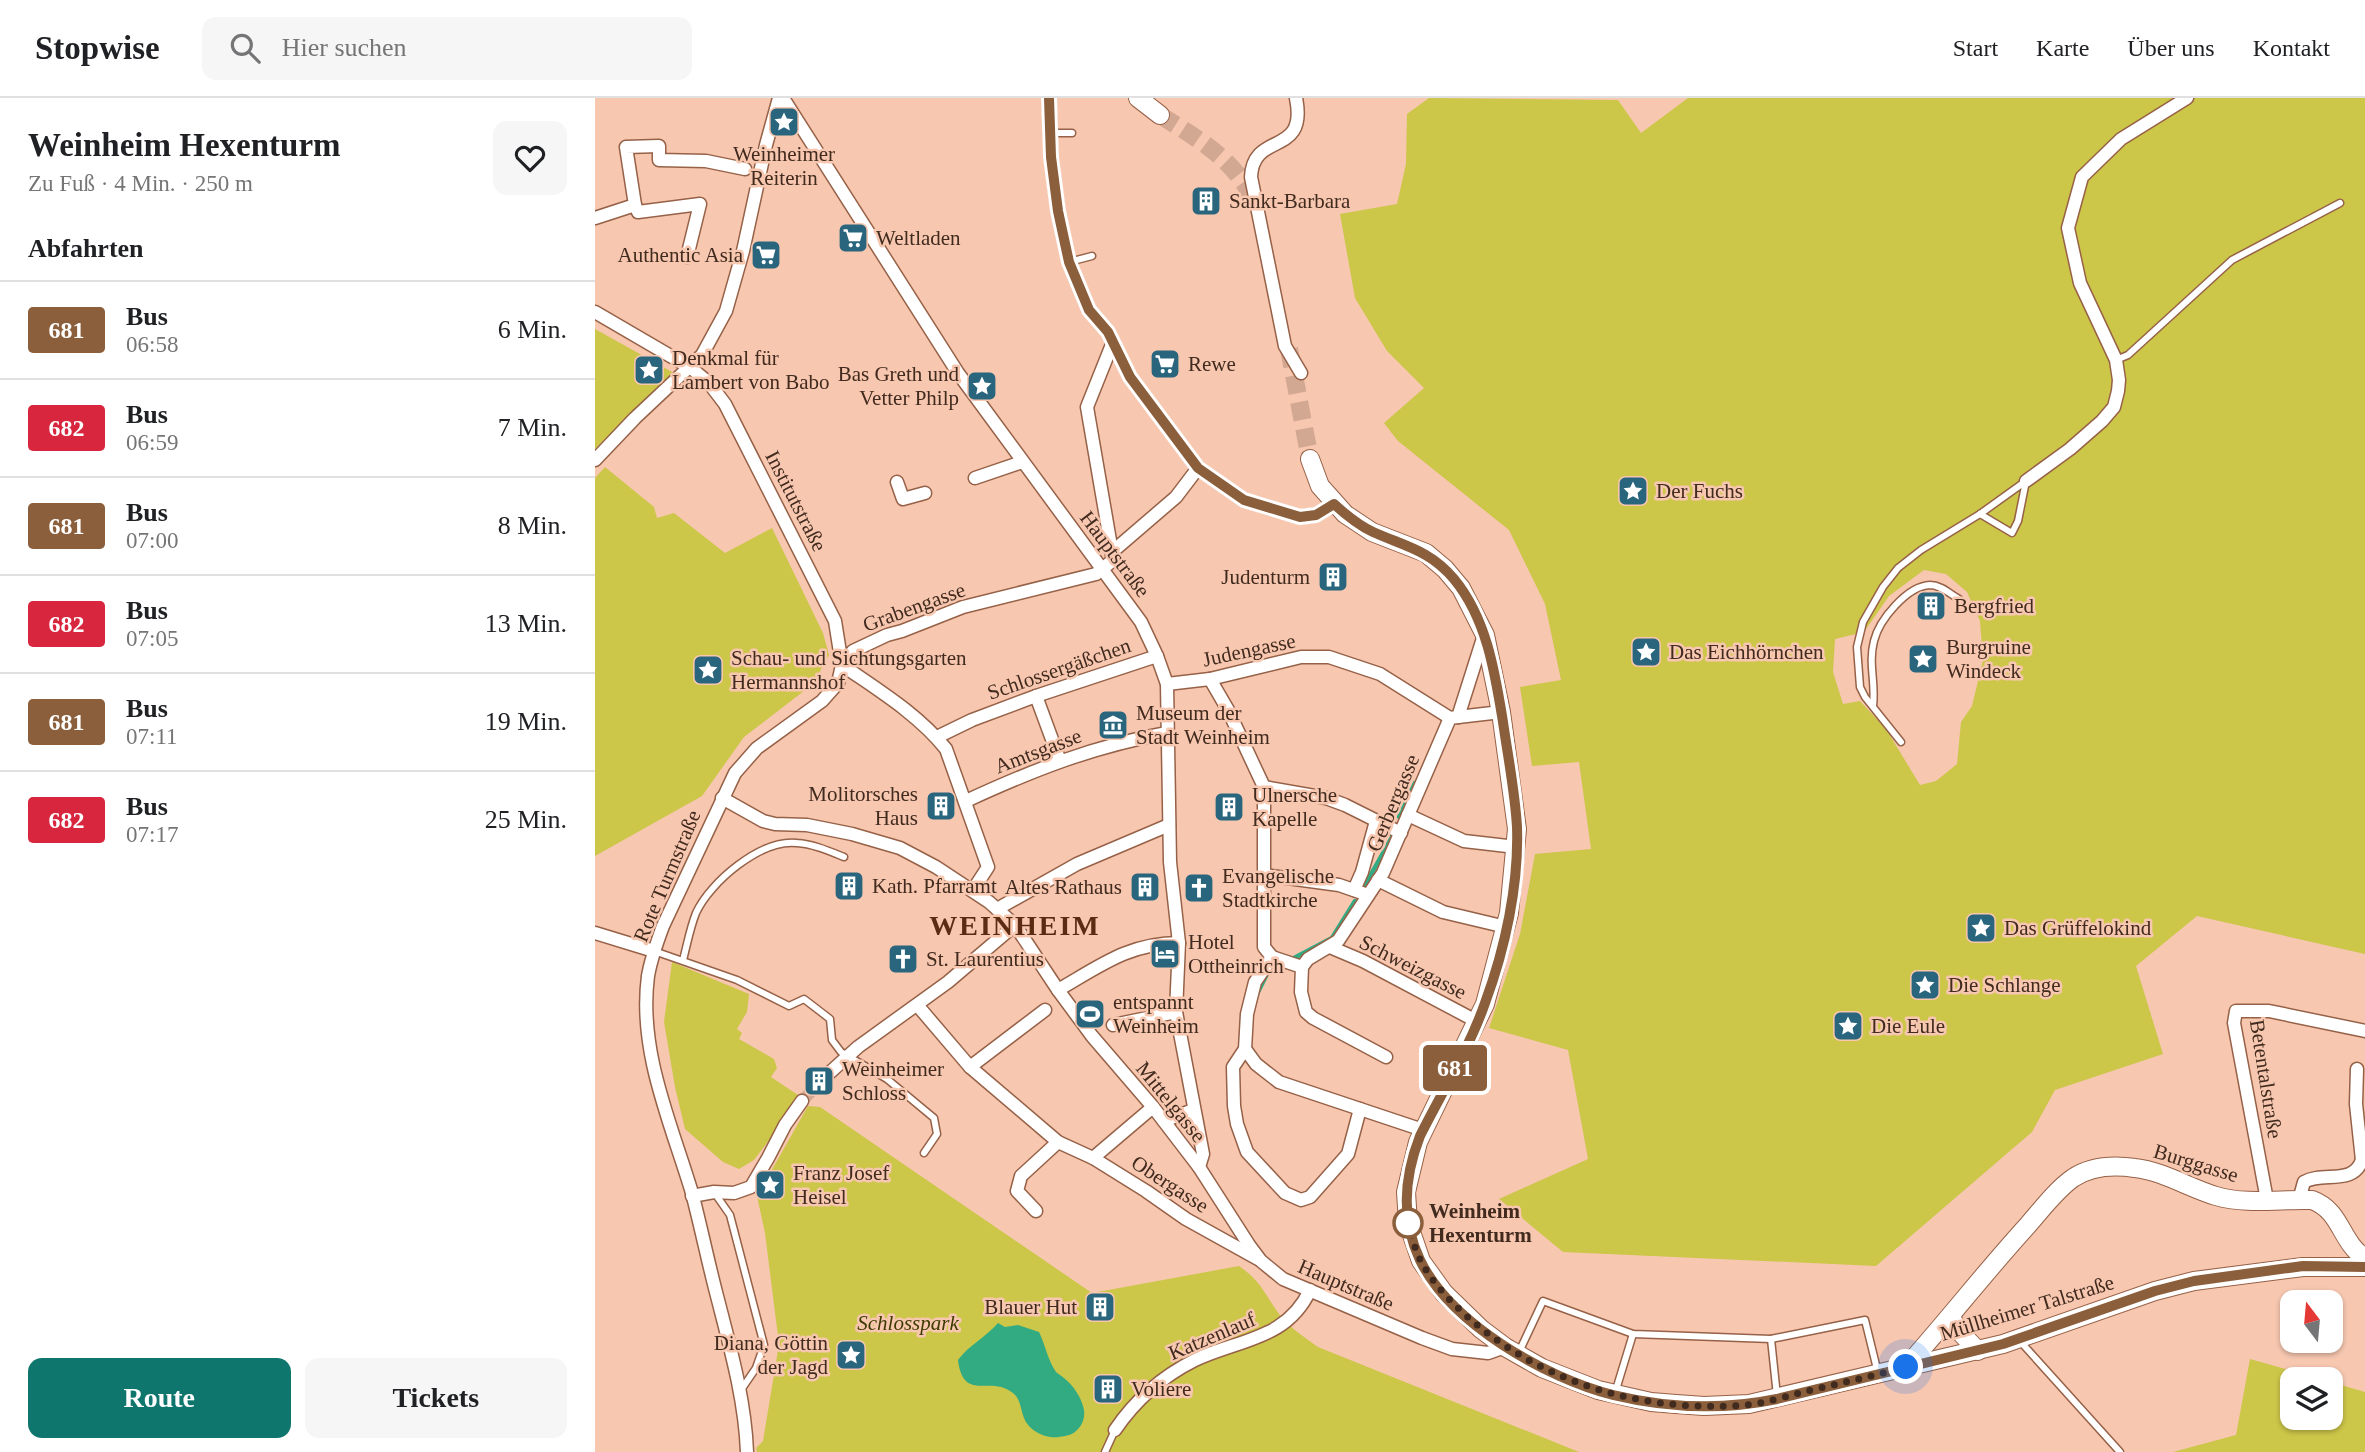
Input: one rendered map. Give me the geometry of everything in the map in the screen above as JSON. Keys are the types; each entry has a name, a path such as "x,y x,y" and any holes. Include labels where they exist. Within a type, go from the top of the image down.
{"main road":[{"path":"1138,98 1160,115"},
{"path":"1310,459 1320,486 1334,504"},
{"name":"Müllheimer Talstraße","path":"1334,504 1365,527 1415,547 1445,569 1468,599 1485,635 1501,712 1515,809 1516,846 1513,889 1506,927 1496,970 1478,1022 1423,1130 1412,1158 1406,1192 1408,1223 1416,1249 1427,1271 1444,1293 1481,1329 1511,1351 1561,1377 1615,1395 1651,1402 1704,1406 1749,1405 1977,1351 2155,1291 2194,1281 2303,1266 2365,1267"},
{"name":"Burggasse","path":"1906,1367 2057,1192 2073,1178 2090,1170 2107,1167 2136,1168 2216,1197 2246,1201 2312,1200 2326,1207 2355,1251 2365,1258"},
{"path":"2333,1267 2341,1258 2348,1241"},
{"path":"1951,1317 1977,1351"}],"street":[{"path":"595,460 635,418 691,368 702,355 726,311 747,237 766,145 781,98"},
{"name":"Hauptstraße","path":"781,98 923,321 1022,462 1141,622 1157,656 1167,684 1170,862 1179,943 1176,1012 1203,1154 1199,1167 1261,1261 1283,1279 1453,1349 1487,1353 1511,1351"},
{"path":"1049,98 1049,134 1058,211 1071,267 1089,310 1108,332 1122,363 1139,390 1198,468 1244,500 1300,517 1316,515 1334,504"},
{"path":"1296,98 1299,115 1296,127 1289,136 1264,149 1257,156 1253,161 1251,177 1285,346 1301,373"},
{"path":"2027,481 2070,449 2114,407 2119,380 2116,360 2080,283 2068,228 2082,177 2122,139 2187,98"},
{"path":"687,257 700,204 638,212 626,147 659,146 659,160 706,161 745,169"},
{"path":"595,218 635,205"},
{"name":"Institutstraße","path":"595,312 691,368 709,383 725,404 835,621 842,665"},
{"path":"1102,570 1112,561 1112,552 1087,407 1113,342"},
{"path":"975,478 1022,462"},
{"path":"1112,552 1176,497 1198,468"},
{"path":"897,482 903,499 925,493"},
{"name":"Grabengasse","path":"722,798 745,760 822,701 838,683 842,665 853,651 887,635 963,607 1096,574 1102,570"},
{"name":"Gerbergasse","path":"1302,967 1308,959 1338,941 1378,880 1454,717 1485,635"},
{"name":"Schlossergäßchen","path":"937,737 972,720 1036,696 1157,656"},
{"name":"Judengasse","path":"1167,684 1210,679 1283,660 1329,657 1380,674 1454,717"},
{"path":"842,665 907,711 937,737 946,749 988,867 973,890"},
{"path":"1210,679 1228,710 1264,787 1264,947 1272,957 1302,967 1301,992 1305,1012 1386,1057"},
{"path":"1036,696 1060,761"},
{"path":"1454,717 1501,712"},
{"name":"Amtsgasse","path":"966,801 1085,752 1167,733"},
{"path":"1264,787 1327,798 1401,832"},
{"name":"Rote Turmstraße","path":"747,1452 739,1391 692,1196 656,1076 648,1035 648,978 654,951 722,798 763,821 807,825 900,848 973,890 1015,925"},
{"path":"1408,815 1464,841 1516,846"},
{"path":"1354,890 1363,872 1376,821"},
{"path":"997,909 1077,864 1170,825"},
{"path":"1263,874 1339,885 1367,895"},
{"path":"1378,880 1443,912 1506,927"},
{"path":"825,1076 846,1056 918,1006 1015,925"},
{"name":"Mittelgasse","path":"1015,925 1091,1036 1153,1107 1199,1167"},
{"path":"595,933 654,951"},
{"path":"1058,990 1116,956 1139,946 1179,943"},
{"name":"Schweizgasse","path":"1330,947 1363,961 1478,1022"},
{"path":"1272,957 1255,982 1247,1014 1245,1049 1233,1067 1234,1105 1241,1140 1247,1152 1285,1194 1301,1200 1310,1197 1348,1154 1360,1110"},
{"name":"Obergasse","path":"918,1006 969,1067 1058,1142 1093,1158 1186,1219 1261,1261"},
{"path":"969,1067 1045,1010"},
{"name":"Betentalstraße","path":"2267,1200 2234,1023 2236,1011 2269,1011 2365,1031"},
{"path":"1113,1025 1176,1012"},
{"path":"1245,1049 1256,1064 1279,1082 1423,1130"},
{"path":"2299,1200 2304,1182 2309,1179 2336,1178 2350,1174 2360,1167 2363,1159 2356,1104 2357,1069"},
{"path":"692,1196 714,1192 734,1193 751,1187 785,1125 802,1101"},
{"path":"1093,1158 1153,1107"},
{"path":"1164,1121 1193,1110"},
{"path":"1036,1211 1017,1191 1021,1176 1058,1142"},
{"name":"Katzenlauf","path":"1115,1430 1139,1399 1158,1381 1212,1353 1269,1334 1304,1304 1310,1290"}],"lane":[{"path":"1049,134 1072,133"},
{"path":"2116,360 2128,355 2232,260 2340,203"},
{"path":"1071,267 1092,256"},
{"path":"1980,514 2012,533 2018,521 2027,481"},
{"path":"1901,742 1860,687 1857,647 1863,622 1898,568 2027,481"},
{"path":"1873,706 1876,689 1871,666 1874,638 1892,609 1907,593 1930,585 1942,588 1959,599"},
{"path":"683,960 696,913 717,881 743,861 772,847 795,842 844,857"},
{"path":"654,951 737,980 789,1006 804,999 830,1019 832,1040 846,1056 887,1079 934,1118 937,1134 924,1153"},
{"path":"714,1192 730,1215 764,1345 756,1368 739,1391"},
{"path":"1511,1351 1543,1301 1633,1334 1771,1339 1865,1320 1878,1375"},
{"path":"1615,1395 1633,1334"},
{"path":"1771,1339 1777,1399"},
{"path":"2018,1339 2120,1452"},
{"name":"Katzenlauf","path":"1105,1452 1115,1430"}],"green space":[{"path":"1429,98 1618,100 1641,133 1688,98 2365,98 2365,954 2197,916 2136,966 2163,1054 2055,1090 2032,1132 1876,1266 1563,1252 1499,1199 1588,1159 1568,1050 1489,1028 1520,934 1535,854 1591,849 1579,762 1532,766 1520,687 1561,680 1545,604 1509,530 1398,441 1384,423 1424,388 1387,351 1355,298 1340,214 1397,204 1406,164 1407,114","holes":["1924,570 1946,574 1967,592 1980,621 1983,660 1972,706 1961,722 1957,764 1936,781 1920,785 1886,729 1860,701 1843,704 1833,672 1835,639 1864,632 1889,596"]},
{"path":"595,329 674,373 595,449"},
{"name":"Schau- und Sichtungsgarten Hermannshof","path":"605,467 654,507 657,518 674,513 725,553 772,528 823,633 829,655 813,684 744,737 702,796 595,856 595,478"},
{"path":"672,962 749,994 747,1012 737,1029 742,1033 739,1039 774,1059 777,1068 771,1077 800,1099 754,1160 739,1169 723,1162 685,1129 664,1022"},
{"name":"Schlosspark","path":"808,1106 820,1107 1092,1293 1239,1266 1257,1282 1288,1324 1318,1347 1579,1452 757,1452 756,1448 763,1441 779,1344 765,1233 757,1196"},
{"path":"2250,1359 2280,1368 2280,1430 2343,1430 2343,1386 2365,1392 2365,1452 2173,1452 2236,1435"}],"shaded area":[{"path":"998,1323 1005,1327 1018,1325 1039,1332 1053,1368 1074,1388 1083,1405 1083,1420 1074,1433 1049,1437 1039,1433 1026,1423 1014,1393 1002,1387 978,1386 965,1380 958,1360"}],"waterway":[{"path":"1399,817 1415,783"},
{"path":"1365,885 1392,837"},
{"path":"1294,958 1332,938 1355,901"},
{"path":"1257,994 1267,974"}],"tunnel":[{"path":"1160,115 1203,143 1228,164 1239,176 1257,206"},
{"path":"1289,349 1310,459"},
{"path":"802,1101 826,1076"}],"bus line":[{"name":"681","path":"1049,98 1054,183 1063,237 1073,272 1089,310 1108,332 1130,377 1198,468 1244,500 1300,517 1316,515 1334,504 1372,531 1426,553 1445,569 1461,588 1485,635 1501,712 1515,809 1517,829 1513,889 1496,970 1485,1004 1420,1136 1412,1158 1406,1192 1408,1223 1421,1261 1444,1293 1481,1329 1505,1347 1542,1368 1585,1387 1651,1402 1704,1406 1749,1405 1977,1351 2155,1291 2194,1281 2303,1266 2365,1267"}],"place":[{"name":"Weinheimer Reiterin","path":"784,122"},
{"name":"Sankt-Barbara","path":"1206,201"},
{"name":"Weltladen","path":"853,238"},
{"name":"Authentic Asia","path":"766,255"},
{"name":"Rewe","path":"1165,364"},
{"name":"Denkmal für Lambert von Babo","path":"649,370"},
{"name":"Bas Greth und Vetter Philp","path":"982,386"},
{"name":"Der Fuchs","path":"1633,491"},
{"name":"Judenturm","path":"1333,577"},
{"name":"Bergfried","path":"1931,606"},
{"name":"Das Eichhörnchen","path":"1646,652"},
{"name":"Burgruine Windeck","path":"1923,659"},
{"name":"Schau- und Sichtungsgarten Hermannshof","path":"708,670"},
{"name":"Museum der Stadt Weinheim","path":"1113,725"},
{"name":"Molitorsches Haus","path":"941,806"},
{"name":"Ulnersche Kapelle","path":"1229,807"},
{"name":"Kath. Pfarramt","path":"849,886"},
{"name":"Altes Rathaus","path":"1145,887"},
{"name":"Evangelische Stadtkirche","path":"1199,888"},
{"name":"Das Grüffelokind","path":"1981,928"},
{"name":"Hotel Ottheinrich","path":"1165,954"},
{"name":"St. Laurentius","path":"903,959"},
{"name":"Die Schlange","path":"1925,985"},
{"name":"entspannt Weinheim","path":"1090,1014"},
{"name":"Die Eule","path":"1848,1026"},
{"name":"Weinheimer Schloss","path":"819,1081"},
{"name":"Franz Josef Heisel","path":"770,1185"},
{"name":"Weinheim Hexenturm","path":"1408,1223"},
{"name":"Blauer Hut","path":"1100,1307"},
{"name":"Diana, Göttin der Jagd","path":"851,1355"},
{"name":"Voliere","path":"1108,1389"}],"district":[{"name":"WEINHEIM","path":"1015,925"}],"route":[{"path":"1408,1223 1421,1261 1460,1310 1505,1347 1540,1367 1585,1387 1651,1402 1704,1406 1749,1405 1906,1367"}]}
